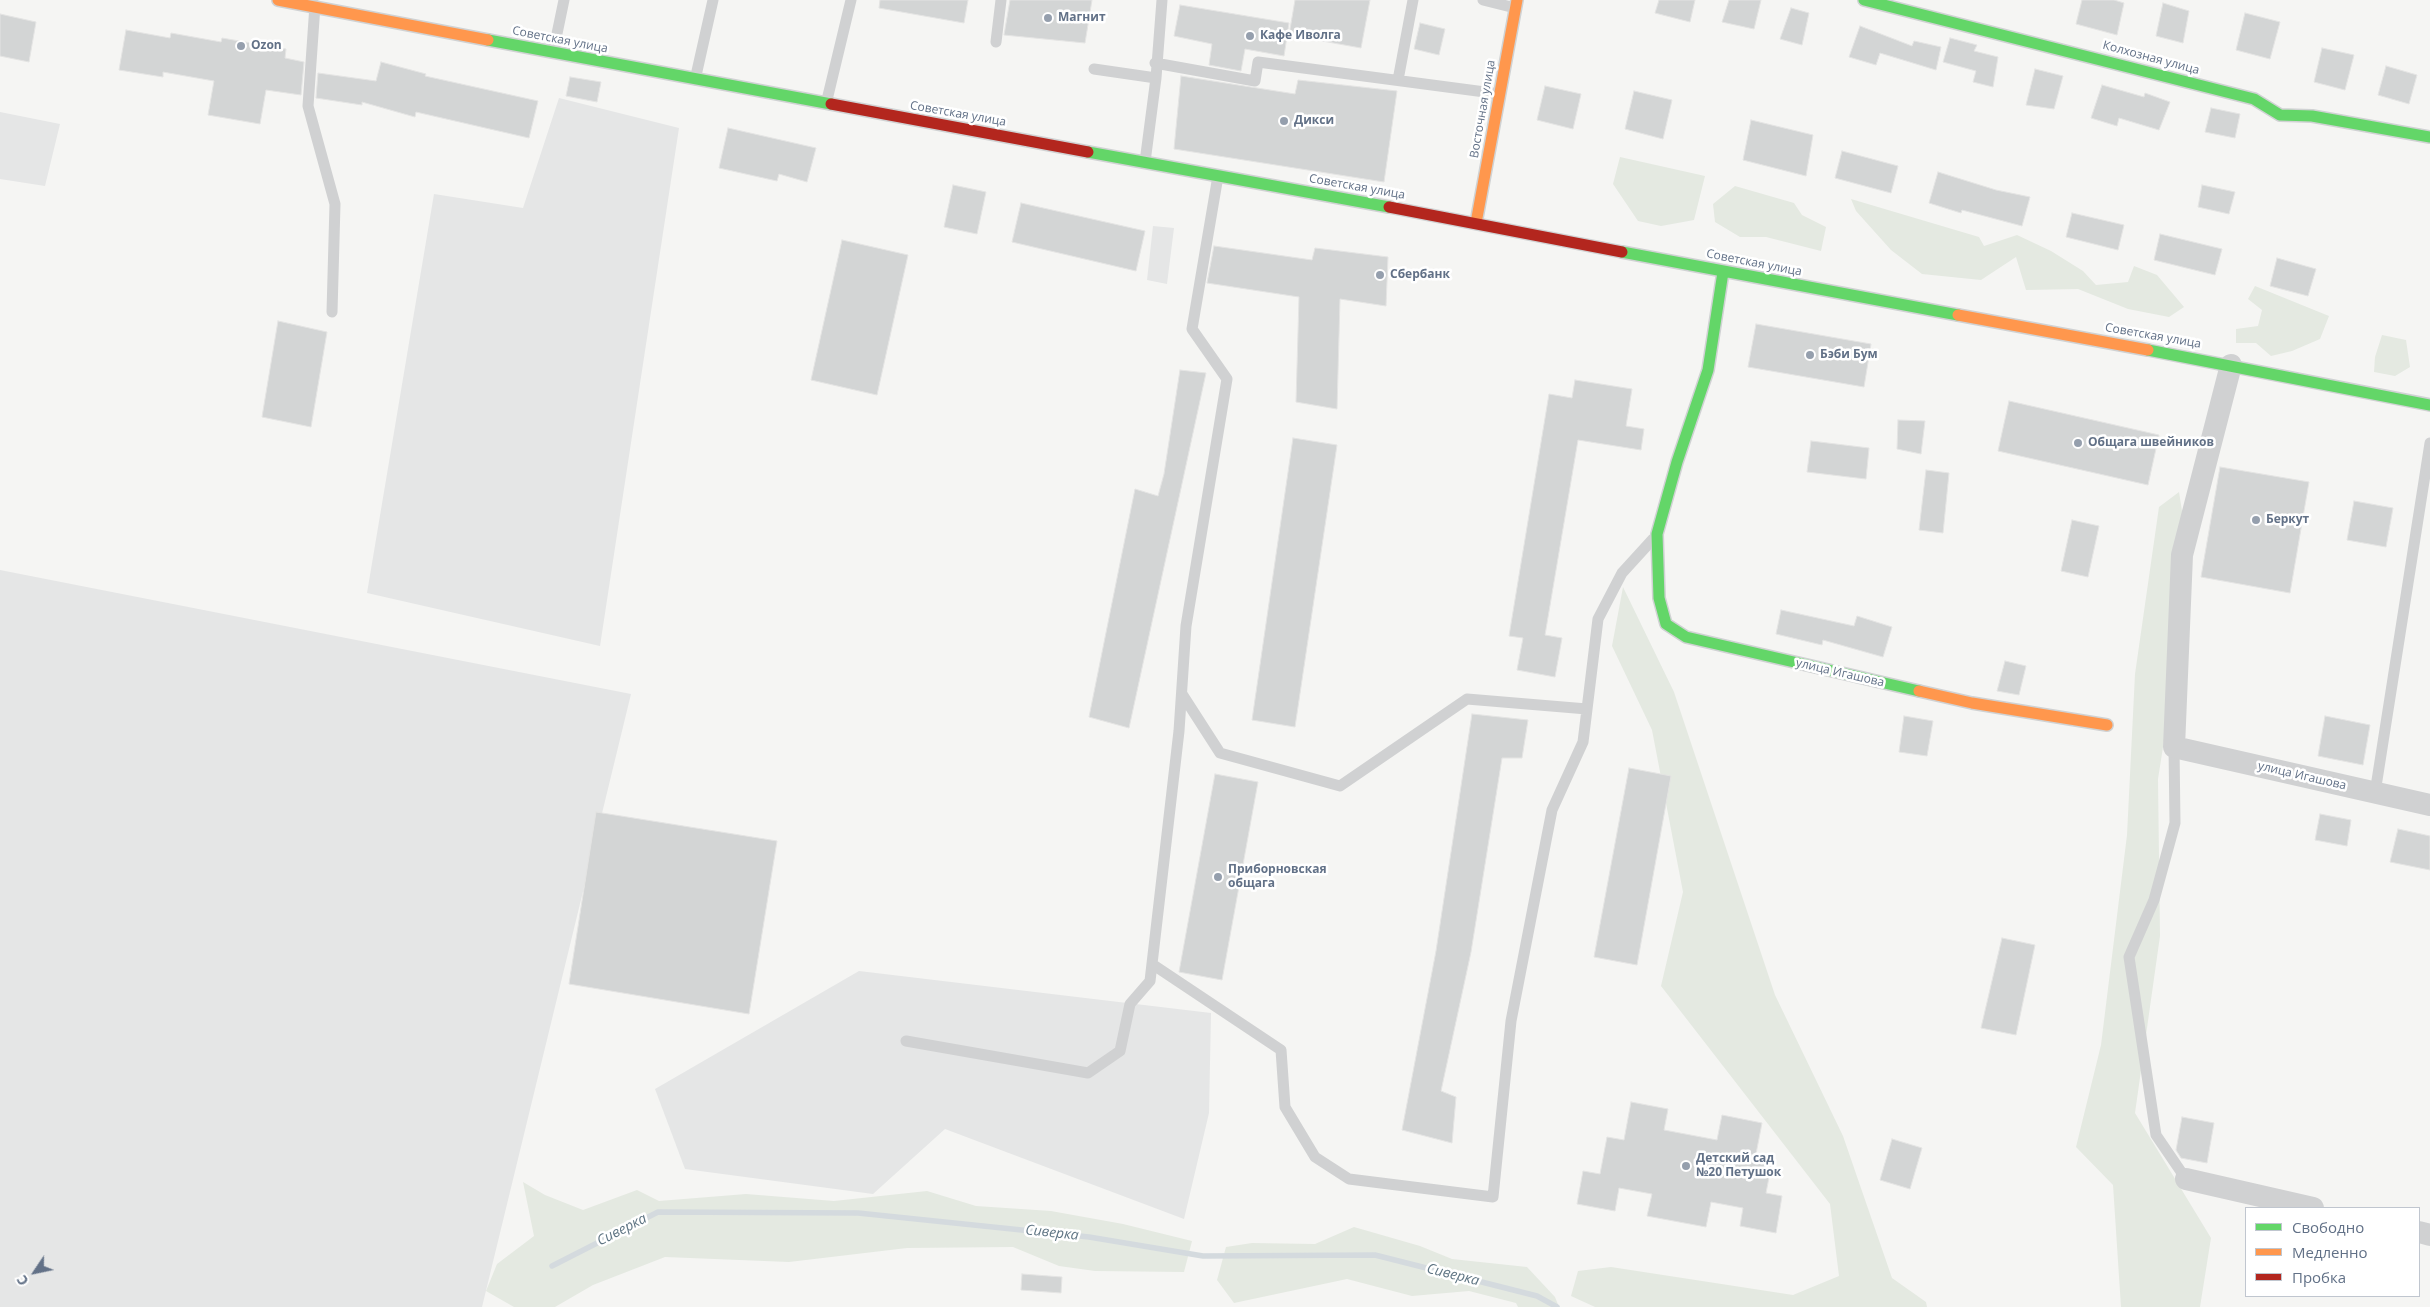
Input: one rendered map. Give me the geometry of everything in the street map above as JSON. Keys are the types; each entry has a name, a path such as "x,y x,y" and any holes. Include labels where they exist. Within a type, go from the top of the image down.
{"main road":[{"name":"Советская улица","path":"278,0 316,4 553,53 826,104 990,130 1145,162 1476,223 1723,272 2231,365 2430,406"},
{"name":"Колхозная улица","path":"1864,0 2254,99 2280,115 2312,116 2430,137"},
{"name":"Восточная улица","path":"1476,223 1516,4"},
{"name":"улица Игашова","path":"1723,272 1708,370 1677,462 1657,534 1659,598 1666,624 1686,637 1972,703 2107,726"}],"street":[{"path":"2174,747 2182,555 2231,365"},
{"name":"улица Игашова","path":"2174,747 2430,806"},
{"path":"2186,1179 2308,1207"}],"lane":[{"path":"553,53 564,0"},
{"path":"695,80 713,0"},
{"path":"826,104 852,0"},
{"path":"996,42 1000,0"},
{"path":"1145,162 1156,78 1155,63 1162,0"},
{"path":"1398,80 1413,0"},
{"path":"1483,0 1516,4"},
{"path":"316,4 308,106 335,204 332,312"},
{"path":"1155,63 1254,81 1258,62 1500,94"},
{"path":"1094,69 1156,78"},
{"path":"906,1041 1088,1073 1120,1051 1130,1004 1150,981 1182,694 1186,626 1227,379 1192,329 1218,176"},
{"path":"2375,793 2430,443"},
{"path":"1152,964 1282,1050 1285,1106 1314,1157 1349,1179 1493,1197 1511,1021 1552,810 1583,742 1598,618 1622,572 1657,534"},
{"path":"1182,694 1220,753 1340,786 1467,699 1587,708"},
{"path":"2174,747 2175,823 2154,900 2129,957 2156,1134 2186,1179"}],"shaded area":[{"path":"559,98 679,128 600,646 367,593 434,194 523,208"},
{"path":"0,112 60,124 45,186 0,179"},
{"path":"1620,157 1705,176 1694,220 1661,226 1638,221 1613,184"},
{"path":"1735,186 1794,203 1802,215 1826,227 1821,251 1766,237 1740,237 1715,222 1713,204"},
{"path":"1851,199 1979,237 1984,246 2017,235 2051,251 2083,271 2096,285 2128,282 2134,266 2157,275 2184,307 2169,317 2128,309 2078,289 2026,290 2016,257 1981,280 1922,274 1891,250 1856,211"},
{"path":"1153,226 1174,228 1167,284 1147,280"},
{"path":"2255,286 2329,316 2320,339 2292,351 2271,356 2256,343 2236,343 2236,329 2258,326 2262,310 2248,299"},
{"path":"2382,335 2406,340 2410,367 2395,376 2374,372 2375,357"},
{"path":"2179,492 2191,568 2158,779 2160,936 2135,1113 2211,1238 2200,1307 2121,1307 2113,1185 2076,1147 2101,1045 2127,835 2135,674 2159,507"},
{"path":"0,570 631,694 482,1307 0,1307"},
{"path":"1623,587 1674,692 1775,995 1843,1136 1892,1278 1926,1302 1927,1307 1595,1307 1571,1296 1578,1271 1611,1267 1793,1295 1839,1276 1830,1204 1661,986 1683,892 1652,730 1612,646"},
{"path":"859,971 1211,1013 1209,1113 1184,1219 945,1129 873,1194 685,1169 655,1089"},
{"path":"523,1182 545,1195 583,1210 637,1190 659,1201 746,1194 834,1201 927,1191 976,1206 1051,1211 1123,1224 1192,1241 1184,1272 1095,1271 1059,1266 1013,1247 907,1248 789,1262 665,1257 593,1285 555,1307 514,1307 486,1291 497,1264 534,1236"},
{"path":"1354,1227 1420,1246 1452,1259 1527,1267 1555,1297 1559,1307 1518,1307 1516,1303 1469,1291 1412,1296 1347,1279 1234,1303 1217,1280 1226,1247 1252,1243 1315,1244"}],"building":[{"path":"880,0 968,0 964,23 879,8"},
{"name":"Магнит","path":"1010,0 1092,0 1085,43 1004,35"},
{"path":"1295,0 1370,0 1361,48 1289,35"},
{"path":"1659,0 1695,0 1690,22 1655,13"},
{"path":"1729,0 1761,0 1754,29 1722,22"},
{"path":"2082,0 2114,0 2124,3 2117,35 2076,24"},
{"path":"2163,3 2189,11 2183,43 2156,36"},
{"name":"Кафе Иволга","path":"1180,5 1289,23 1284,56 1245,49 1241,71 1209,65 1212,44 1174,36"},
{"path":"1791,8 1809,13 1802,45 1780,39"},
{"path":"2245,13 2280,22 2270,59 2236,50"},
{"path":"0,14 36,22 29,62 0,56"},
{"path":"1420,23 1445,29 1439,55 1414,49"},
{"path":"1860,26 1912,46 1914,41 1941,47 1936,70 1880,53 1876,65 1849,57"},
{"path":"126,30 170,38 171,33 221,42 222,38 286,49 285,58 304,62 301,95 266,90 260,124 208,115 214,81 163,72 163,77 119,70"},
{"path":"1950,38 1977,45 1974,51 1998,57 1993,87 1973,82 1976,71 1943,62"},
{"path":"2322,48 2354,55 2345,90 2314,82"},
{"path":"381,62 426,74 425,76 538,101 529,138 416,112 415,117 362,102 362,105 316,98 318,73 376,81"},
{"path":"2386,66 2417,75 2409,104 2378,95"},
{"path":"2035,69 2063,76 2054,109 2026,105"},
{"name":"Дикси","path":"1181,76 1295,94 1298,80 1397,91 1384,182 1174,149"},
{"path":"570,77 601,82 597,102 566,96"},
{"path":"2102,85 2144,97 2145,93 2170,102 2159,130 2119,118 2117,126 2091,118"},
{"path":"1545,86 1581,94 1573,129 1537,120"},
{"path":"1634,91 1672,100 1663,139 1625,129"},
{"path":"2211,108 2240,114 2235,138 2205,132"},
{"path":"1751,120 1813,135 1806,176 1743,160"},
{"path":"728,128 816,148 807,182 779,174 777,181 719,168"},
{"path":"1842,151 1898,166 1891,193 1835,178"},
{"path":"1938,172 1996,190 2030,197 2022,226 1962,210 1961,213 1929,203"},
{"path":"953,185 986,192 977,234 944,227"},
{"path":"2202,185 2235,192 2229,214 2198,207"},
{"path":"1021,203 1145,231 1136,271 1012,242"},
{"path":"2072,213 2124,225 2118,250 2066,237"},
{"path":"2160,234 2222,249 2215,275 2154,260"},
{"path":"842,240 908,255 877,395 811,380"},
{"path":"1214,246 1312,260 1315,248 1388,257 1386,306 1340,299 1337,409 1296,402 1299,297 1207,283"},
{"path":"2277,258 2316,269 2308,296 2270,286"},
{"path":"278,321 327,332 311,427 262,417"},
{"name":"Бэби Бум","path":"1756,324 1871,344 1864,387 1748,367"},
{"path":"1180,370 1206,373 1129,728 1089,717 1135,489 1158,496 1164,474"},
{"path":"1575,380 1632,389 1626,426 1644,429 1641,450 1578,440 1545,635 1562,638 1555,677 1517,670 1523,638 1509,636 1549,394 1572,398"},
{"name":"Общага швейников","path":"2009,401 2159,435 2148,485 1998,451"},
{"path":"1898,420 1925,421 1921,454 1897,449"},
{"path":"1293,438 1337,445 1295,727 1252,720"},
{"path":"1811,441 1869,448 1866,479 1807,472"},
{"path":"2220,467 2309,482 2290,593 2201,577"},
{"path":"1926,470 1949,473 1943,533 1919,530"},
{"path":"2354,501 2393,508 2386,547 2347,540"},
{"path":"2072,520 2099,526 2088,577 2061,571"},
{"path":"1781,610 1854,626 1857,616 1892,627 1883,657 1823,640 1822,645 1776,634"},
{"path":"2005,661 2026,666 2019,695 1997,691"},
{"path":"1472,714 1528,720 1522,758 1502,758 1471,952 1441,1091 1456,1097 1452,1143 1402,1130 1436,951"},
{"path":"1904,716 1933,721 1927,756 1899,752"},
{"path":"2325,716 2370,725 2363,765 2318,756"},
{"path":"1629,768 1671,776 1637,965 1594,957"},
{"name":"Приборновская общага","path":"1215,774 1258,782 1222,980 1179,972"},
{"path":"596,812 777,841 749,1014 569,984"},
{"path":"2320,814 2351,820 2347,846 2315,840"},
{"path":"2398,829 2430,836 2430,870 2390,862"},
{"path":"2002,938 2035,945 2016,1035 1981,1028"},
{"name":"Детский сад №20 Петушок","path":"1631,1102 1668,1109 1664,1130 1717,1140 1722,1115 1762,1123 1755,1159 1772,1162 1766,1193 1782,1196 1776,1233 1740,1226 1743,1208 1711,1202 1706,1227 1647,1216 1652,1194 1619,1188 1615,1211 1577,1204 1583,1171 1600,1174 1607,1137 1624,1140"},
{"path":"2182,1117 2214,1123 2207,1163 2181,1158 2176,1150"},
{"path":"1892,1139 1922,1148 1910,1189 1880,1180"},
{"path":"1022,1274 1062,1277 1061,1293 1021,1290"}],"waterway":[{"name":"Сиверка","path":"552,1266 658,1212 858,1213 1089,1237 1203,1256 1375,1255 1537,1296 1557,1307"}],"traffic: fast":[{"path":"1864,0 2254,99 2280,115 2312,116 2430,137"},
{"path":"488,40 831,104"},
{"path":"1088,152 1389,207"},
{"path":"1622,252 1958,315"},
{"path":"1723,272 1708,370 1677,462 1657,534 1659,598 1666,624 1686,637 1919,691"},
{"path":"2148,350 2430,405"}],"traffic: slow":[{"path":"278,0 488,40"},
{"path":"1476,223 1517,0"},
{"path":"1958,315 2148,350"},
{"path":"1919,691 1972,703 2107,725"}],"traffic: jam":[{"path":"831,104 1088,152"},
{"path":"1389,207 1622,252"}],"place":[{"name":"Магнит","path":"1048,18"},
{"name":"Кафе Иволга","path":"1250,36"},
{"name":"Ozon","path":"241,46"},
{"name":"Дикси","path":"1284,121"},
{"name":"Сбербанк","path":"1380,275"},
{"name":"Бэби Бум","path":"1810,355"},
{"name":"Общага швейников","path":"2078,443"},
{"name":"Беркут","path":"2256,520"},
{"name":"Приборновская общага","path":"1218,877"},
{"name":"Детский сад №20 Петушок","path":"1686,1166"}]}
